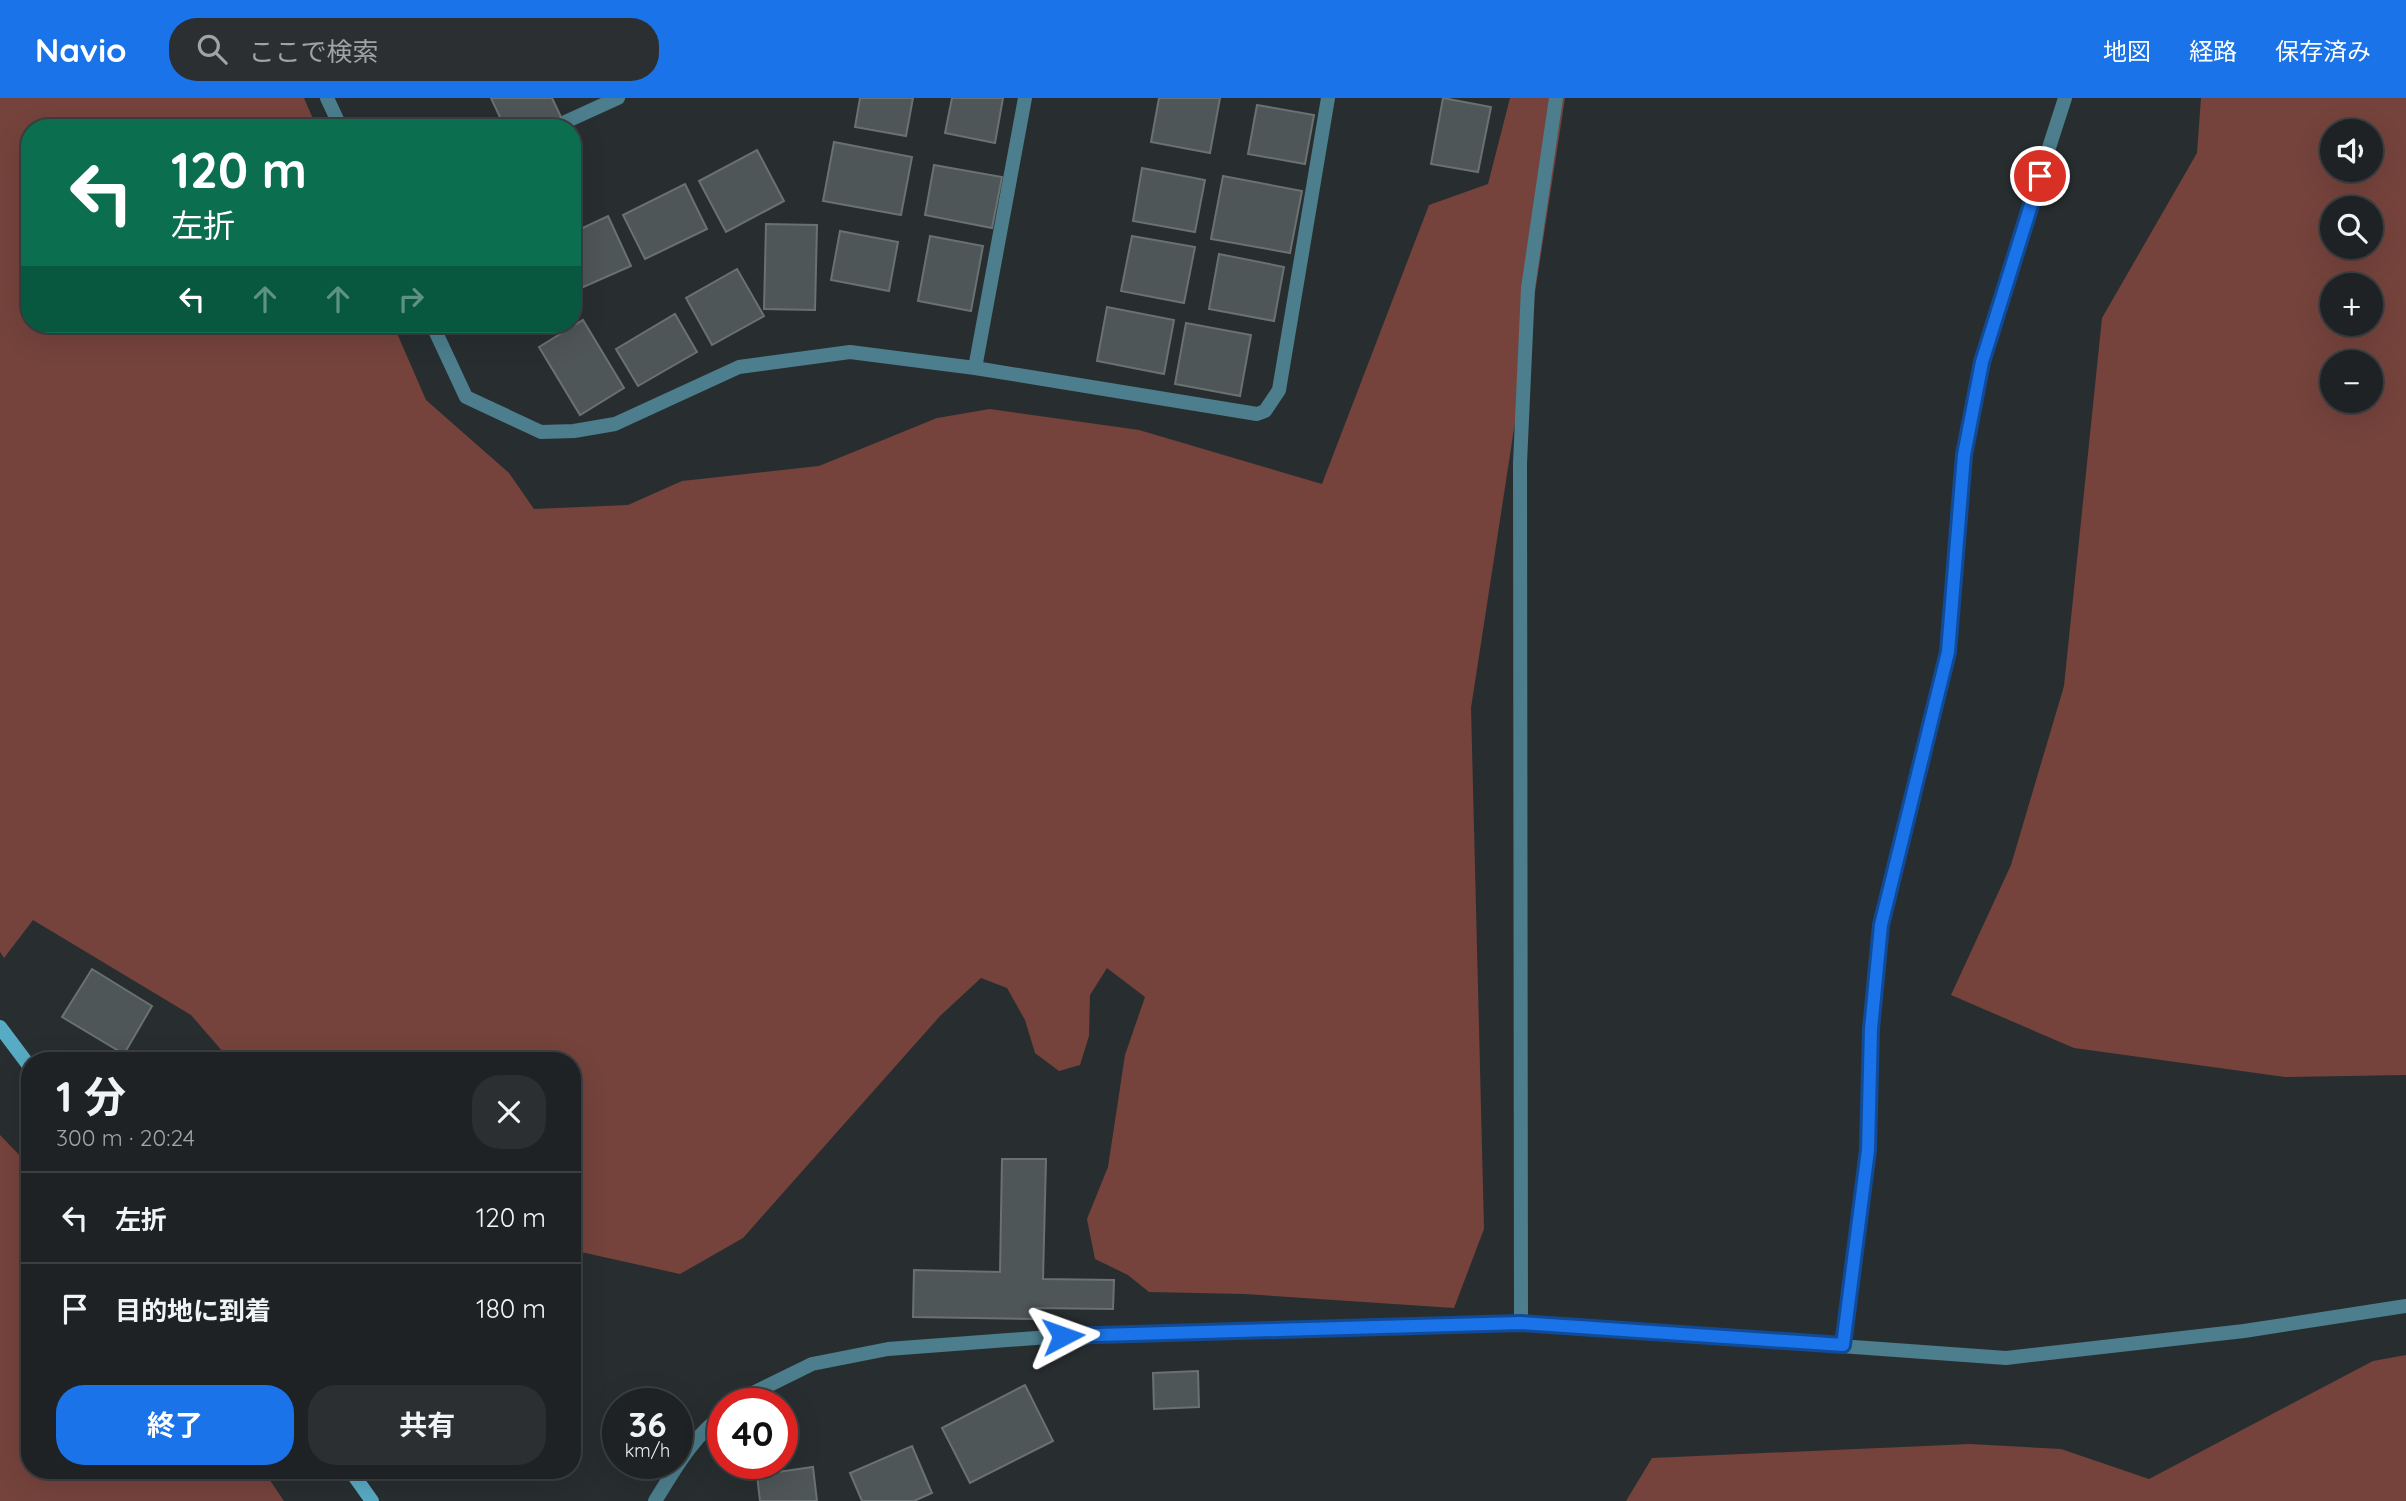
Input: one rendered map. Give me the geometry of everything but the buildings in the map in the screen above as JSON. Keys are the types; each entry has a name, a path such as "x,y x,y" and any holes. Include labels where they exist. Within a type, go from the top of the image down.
{"main road":[{"path":"0,1027 21,1055"},
{"path":"356,1479 372,1501"}],"street":[{"path":"327,98 337,119"},
{"path":"572,119 618,98"},
{"path":"975,368 1025,98"},
{"path":"436,333 466,397 541,432 574,431 615,424 739,367 850,352 975,368 1256,414 1265,411 1279,390 1328,98"},
{"path":"1521,1323 1520,463 1528,288 1556,98"},
{"path":"1843,1345 1868,1150 1871,1029 1881,925 1948,652 1964,455 1990,331 2065,98"},
{"path":"763,1388 812,1364 888,1349 1089,1334 1521,1323 2006,1358 2244,1331 2406,1306"},
{"path":"655,1501 680,1462 707,1428"}],"shaded area":[{"path":"0,98 304,98 313,119 21,119 21,333 397,333 426,400 509,473 534,509 628,505 682,481 819,466 937,418 990,409 1139,430 1322,484 1429,205 1488,184 1510,98 1565,98 1471,708 1484,1229 1454,1308 1245,1294 1149,1292 1128,1275 1095,1259 1087,1219 1108,1167 1125,1055 1145,997 1107,968 1090,995 1089,1036 1080,1065 1059,1071 1035,1053 1025,1020 1007,988 981,978 940,1016 743,1238 680,1274 581,1252 581,1052 223,1052 191,1015 33,920 4,958 0,952"},
{"path":"2201,98 2406,98 2406,1075 2285,1077 2074,1048 1951,995 2011,865 2064,686 2102,318 2197,153"},
{"path":"0,1135 21,1157 21,1479 269,1479 284,1501 0,1501"},
{"path":"2406,1355 2406,1501 1626,1501 1652,1458 1970,1444 2061,1449 2149,1479 2373,1361"}],"route":[{"path":"1063,1336 1521,1323 1843,1345 1868,1150 1871,1029 1881,925 1948,652 1964,455 1982,362 2040,176"}]}
